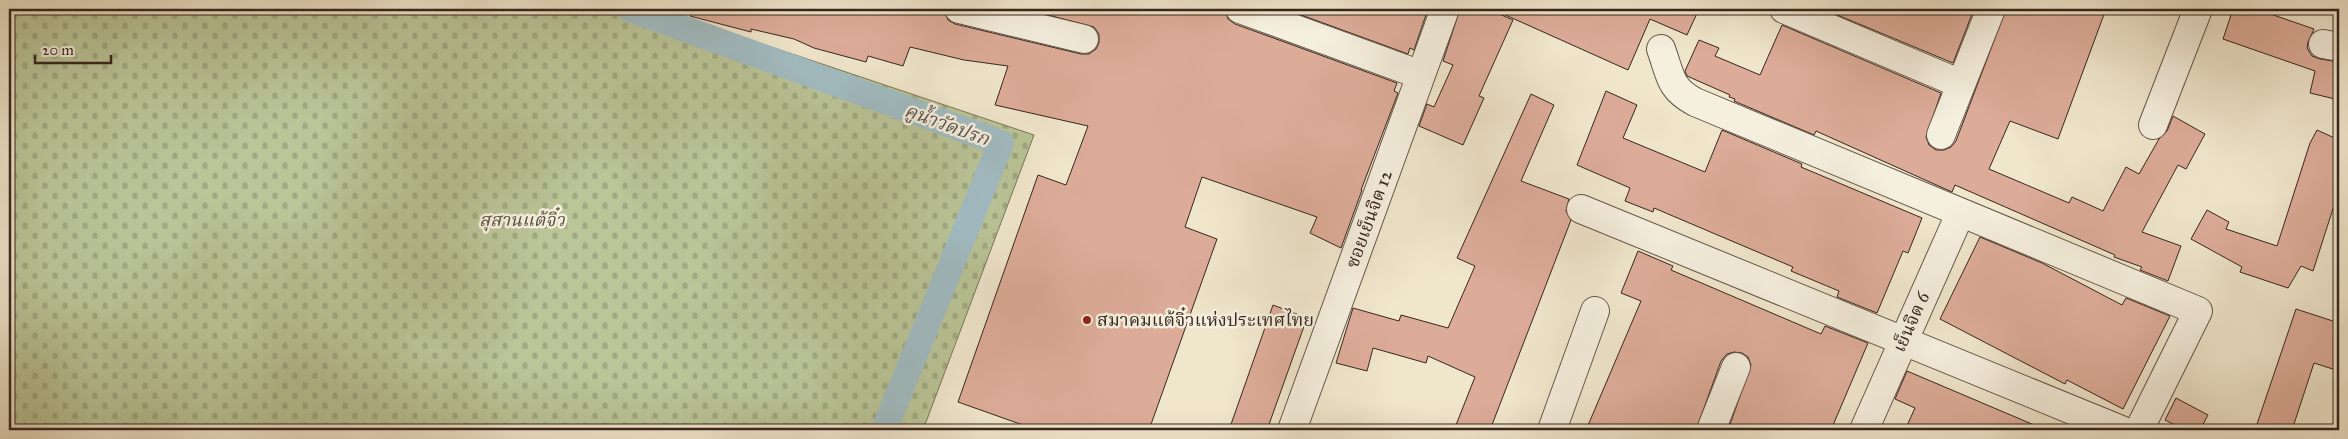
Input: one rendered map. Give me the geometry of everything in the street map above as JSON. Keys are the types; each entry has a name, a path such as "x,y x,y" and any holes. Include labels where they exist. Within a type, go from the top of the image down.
{"street":[{"path":"958,9 1005,14 1084,39"},
{"path":"1240,9 1421,75"},
{"name":"ซอยเย็นจิต 12","path":"1292,430 1445,9"},
{"path":"1784,9 1961,84"},
{"path":"1941,135 1991,9"},
{"path":"2152,125 2198,9"},
{"path":"1662,49 1674,86 1680,94 1960,214 2198,312 2139,430"},
{"path":"1581,209 2121,430"},
{"name":"เย็นจิต 6","path":"1864,430 1902,340 1960,214"},
{"path":"1552,430 1595,311"},
{"path":"1711,430 1736,367"}],"green space":[{"name":"สุสานแต้จิ๋ว","path":"9,9 658,9 1034,135 923,430 9,430"}],"building":[{"path":"691,9 944,9 948,20 955,24 1081,54 1089,54 1096,49 1099,43 1099,34 1094,27 1025,9 1177,9 1199,14 1201,9 1225,9 1228,19 1235,24 1397,83 1394,91 1398,93 1341,248 1310,233 1317,217 1202,177 1185,227 1217,239 1149,430 1037,430 958,402 1038,175 1066,185 1088,126 995,105 1008,66 964,60 910,47 903,66 868,56 866,62 814,48 794,39 751,29 751,32 690,16"},
{"path":"1285,9 1428,9 1414,50 1410,48 1408,54"},
{"path":"1460,9 1488,9 1513,20 1479,96 1484,98 1463,145 1419,126 1427,104 1434,107 1453,65 1443,61"},
{"path":"1492,9 1699,9 1687,35 1650,19 1628,70"},
{"path":"1823,9 1974,9 1953,63"},
{"path":"2006,9 2106,9 2058,139 2010,121 1989,169 2069,203 2072,197 2103,211 2126,167 2139,174 2159,139 2167,131 2173,116 2205,134 2186,169 2178,165 2142,232 2181,246 2168,281 2140,270 2142,267 2114,257 2115,255 1955,185 1952,192 1816,131 1814,135 1734,101 1735,99 1729,97 1730,95 1687,76 1685,71 1699,40 1719,48 1715,56 1760,75 1782,25 1941,93 1926,137 1929,145 1936,150 1944,150 1951,147 1956,141"},
{"path":"2233,9 2256,9 2314,29 2307,48 2312,56 2339,62 2339,100 2310,93 2315,71 2223,39"},
{"path":"1606,91 1637,105 1623,138 1705,172 1722,130 1802,164 1801,167 1922,218 1908,253 1903,251 1877,313 1837,297 1839,291 1791,271 1793,267 1654,208 1653,212 1625,201 1630,188 1577,165"},
{"path":"1531,94 1554,105 1521,181 1569,199 1566,211 1571,220 1490,430 1454,430 1475,377 1428,356 1426,363 1373,348 1367,371 1336,363 1353,308 1399,321 1401,315 1448,328 1475,266 1457,258"},
{"path":"2317,130 2339,140 2339,190 2313,271 2301,266 2288,288 2240,272 2242,267 2191,239 2207,210 2229,222 2226,229 2277,246 2310,143"},
{"path":"1980,237 2042,263 2122,305 2126,298 2170,316 2123,409 2067,380 2065,384 1940,319"},
{"path":"1638,251 1673,266 1671,270 1821,334 1825,326 1868,343 1831,430 1728,430 1751,365 1748,357 1742,353 1734,352 1727,354 1721,361 1696,430 1586,430 1641,301 1621,293"},
{"path":"1273,305 1307,318 1267,430 1229,430"},
{"path":"2296,309 2339,323 2339,371 2314,363 2292,430 2255,430"},
{"path":"1907,371 2046,430 1905,430 1915,408 1895,399"},
{"path":"2176,398 2208,415 2200,430 2185,430 2165,420"}],"waterway":[{"name":"คูน้ำวัดปรก","path":"630,9 1001,143 884,430"}],"place":[{"name":"สมาคมแต้จิ๋วแห่งประเทศไทย","path":"1087,320"}]}
